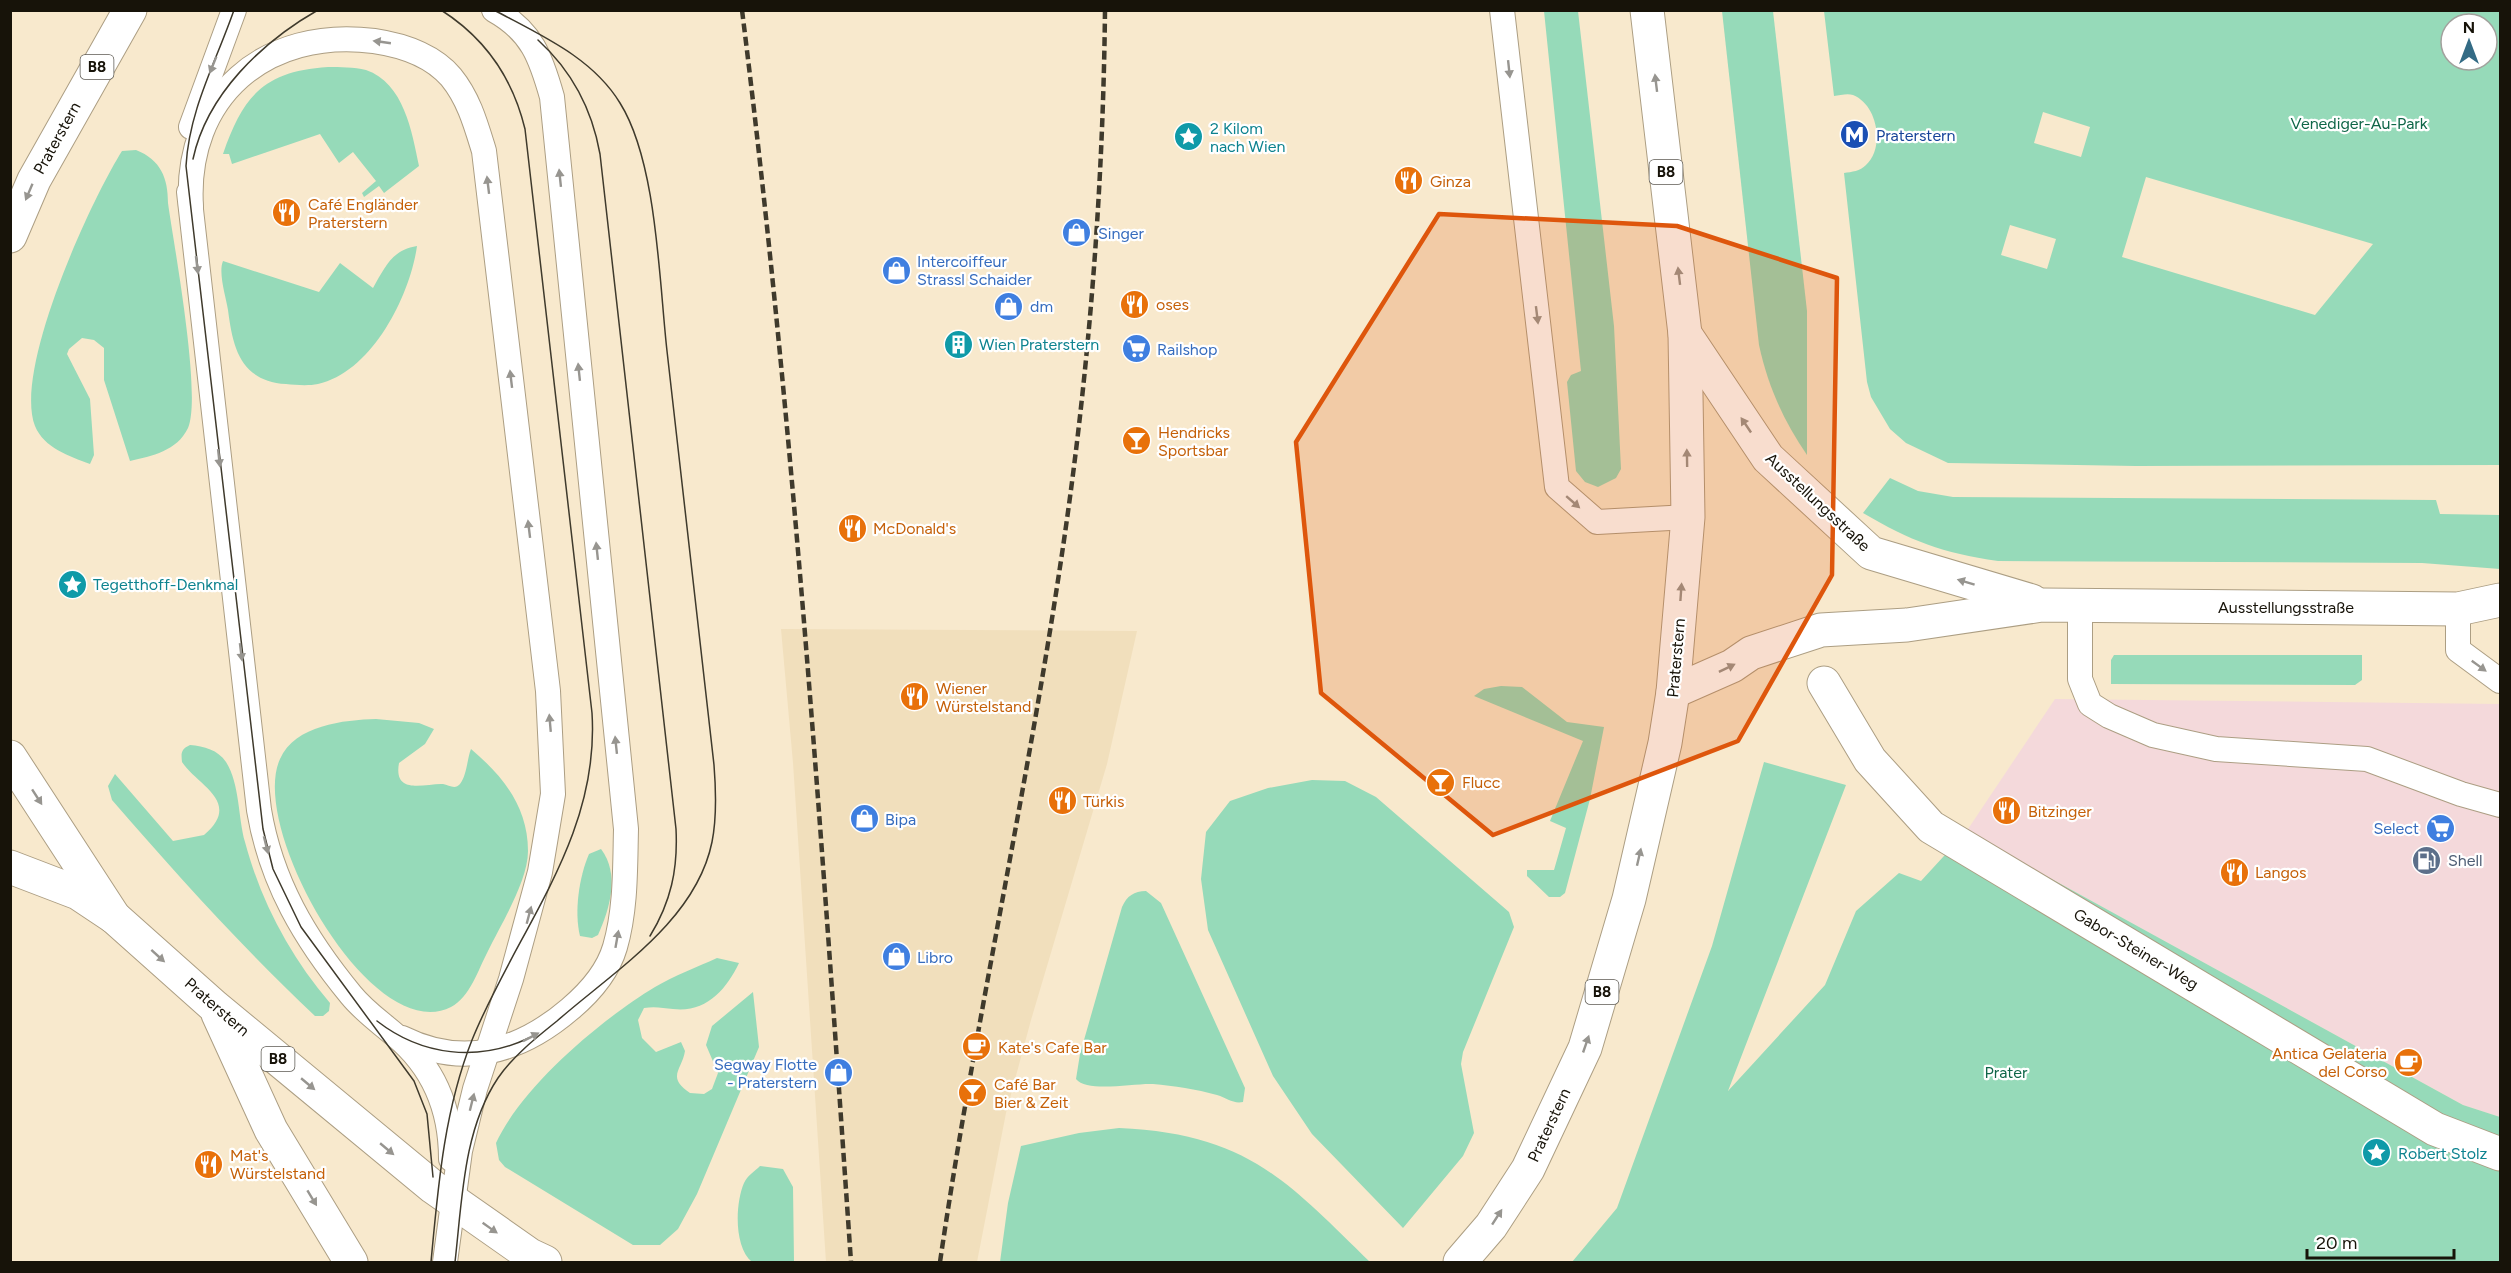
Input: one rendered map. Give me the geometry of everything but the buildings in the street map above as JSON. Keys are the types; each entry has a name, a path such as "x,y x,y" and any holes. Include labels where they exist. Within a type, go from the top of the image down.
{"main road":[{"name":"Praterstern","path":"1460,1263 1491,1226 1528,1169 1585,1048 1629,899 1665,743 1673,692 1688,517 1685,334 1647,10"},
{"name":"Praterstern","path":"10,236 34,180 129,11"},
{"name":"Ausstellungsstraße","path":"1685,334 1768,458 1871,553 2042,604"},
{"name":"Ausstellungsstraße","path":"1673,692 1732,666 1751,653 1821,630 1907,625 2042,604 2458,609 2500,600"},
{"name":"Ausstellungsstraße","path":"2458,609 2500,623"},
{"name":"Gabor-Steiner-Weg","path":"1824,683 1870,760 1931,827 2435,1130 2500,1154"},
{"name":"Praterstern","path":"10,757 114,917 215,1007 452,1200 536,1260"},
{"path":"10,867 78,893 114,917"},
{"name":"B8","path":"215,1007 271,1130 351,1263"}],"lane":[{"path":"234,10 191,128 186,166 259,810 267,849 281,889 301,927 352,996 378,1022 415,1053 440,1090 451,1145 452,1200"},
{"path":"395,1034 442,1051 488,1052 535,1036 591,991 615,949 625,891 626,829 552,97 537,50 521,30 494,10"},
{"path":"1502,10 1557,487 1597,522 1688,517"},
{"path":"191,207 193,157 211,111 221,96 246,71 286,49 327,38 393,44 427,58 450,75 471,109 484,151 548,691 553,782 540,872 460,1151 445,1263"},
{"path":"2080,605 2080,679 2090,704 2109,716 2153,735 2216,748 2367,759 2461,794 2500,805"},
{"path":"2458,609 2458,650 2500,681"}],"highlighted area":[{"path":"1439,214 1677,226 1837,278 1832,575 1738,741 1493,835 1321,693 1296,442"}],"shaded area":[{"path":"781,629 1137,631 1107,764 1031,1020 1006,1113 977,1262 826,1262 793,763"},
{"path":"2055,699 2500,704 2500,1117 2463,1105 1966,832"}],"green space":[{"path":"1544,11 1578,11 1614,326 1621,469 1616,478 1598,487 1585,482 1576,471 1567,382 1571,375 1581,371"},
{"path":"1722,11 1773,11 1807,311 1807,455 1777,402 1759,345"},
{"name":"Venediger-Au-Park","path":"1824,11 2500,11 2500,465 2136,466 1948,463 1906,443 1890,429 1871,397 1867,382 1844,173 1853,172 1866,165 1872,158 1877,138 1873,117 1862,100 1851,94 1834,96","holes":["2043,112 2090,127 2081,157 2034,143","2146,177 2373,244 2315,315 2122,257","2010,225 2056,239 2047,269 2001,255"]},
{"path":"328,67 361,69 379,76 398,97 404,110 419,166 384,193 379,186 364,197 362,193 376,181 353,152 339,163 320,134 232,164 229,154 223,154 239,116 259,90 287,74"},
{"path":"136,150 152,159 161,171 167,186 189,354 192,385 191,411 188,428 171,447 130,461 104,380 104,348 94,340 82,338 69,349 67,354 90,399 94,455 90,464 51,446 39,434 35,426 31,400 35,367 44,328 58,287 92,208 122,151"},
{"path":"417,246 406,287 385,329 355,364 337,377 310,385 271,382 249,370 242,360 230,324 222,278 223,261 319,292 340,263 373,288 395,256 401,251"},
{"path":"1890,478 1918,491 1953,497 2436,500 2440,514 2500,515 2500,569 2422,563 1998,561 1943,550 1896,531 1863,513"},
{"path":"2114,655 2362,655 2362,680 2355,685 2111,684 2111,660"},
{"path":"1501,686 1522,687 1567,722 1604,727 1590,799 1565,893 1560,897 1549,897 1527,876 1527,870 1554,870 1566,828 1550,821 1583,741 1474,696 1484,689"},
{"path":"376,719 419,723 434,729 425,744 399,763 398,773 406,784 458,786 464,776 471,749 483,759 512,794 524,820 528,851 519,889 473,982 458,1003 451,1007 420,1011 386,995 354,965 324,924 299,879 282,833 275,791 280,759 287,748 297,739 322,727 336,723"},
{"path":"190,745 215,752 223,758 231,771 245,842 259,886 290,947 330,1003 329,1011 323,1016 315,1016 236,938 112,800 108,786 115,774 173,841 204,835 215,823 219,813 218,803 182,762 182,752"},
{"name":"Prater","path":"1764,762 1846,785 1728,1091 1825,985 1856,911 1899,873 1921,881 1966,832 2463,1105 2500,1117 2500,1262 1572,1262 1617,1208 1712,946"},
{"path":"1312,780 1345,781 1376,797 1509,912 1514,927 1463,1052 1461,1064 1474,1133 1463,1156 1403,1228 1312,1134 1273,1076 1208,930 1201,879 1206,832 1230,801 1268,788"},
{"path":"601,849 607,859 612,880 609,903 598,935 592,938 580,936 577,916 578,895 583,873 589,854"},
{"path":"1146,891 1161,903 1245,1088 1243,1102 1177,1087 1153,1084 1090,1086 1076,1079 1080,1054 1122,907 1131,895"},
{"path":"717,958 739,963 728,982 714,998 685,1009 644,1008 638,1020 642,1038 656,1052 681,1042 685,1051 677,1078 690,1093 704,1094 712,1089 718,1073 706,1045 712,1026 753,992 759,1047 697,1194 678,1229 660,1245 633,1245 505,1167 499,1160 496,1143 524,1099 588,1035 655,987"},
{"path":"1119,1128 1163,1132 1200,1140 1232,1151 1260,1166 1286,1184 1370,1262 1000,1262 1008,1203 1021,1146 1079,1133"},
{"path":"760,1166 783,1169 793,1187 794,1261 752,1262 742,1246 738,1225 741,1192 747,1178"}],"tram line":[{"path":"234,10 204,86 192,125 186,166 263,829 273,869 301,927 414,1081 427,1114 433,1177"},
{"path":"193,159 200,135 211,113 240,72 277,38 318,10"},
{"path":"431,1262 444,1150 462,1067 490,999 552,882 569,843 583,802 591,759 592,713 525,129 513,93 495,61 471,33 441,10"},
{"path":"455,1262 466,1167 471,1143 486,1098 498,1078 526,1047 627,963 671,920 689,896 703,870 714,833 716,794 654,222 642,157 620,103 595,73 547,38 494,10"},
{"path":"538,40 561,65 579,92 592,122 600,154 676,829 676,858 672,885 663,911 650,936"},
{"path":"377,1021 413,1042 451,1052 490,1050 510,1046 529,1038"}],"railway":[{"path":"742,10 792,479 851,1262"},
{"path":"940,1262 968,1088 1046,654 1070,498 1092,290 1101,150 1105,10"}],"place":[{"name":"Praterstern","path":"1855,135"},
{"name":"2 Kilom nach Wien","path":"1189,137"},
{"name":"Ginza","path":"1409,181"},
{"name":"Café Engländer Praterstern","path":"287,213"},
{"name":"Singer","path":"1077,233"},
{"name":"Intercoiffeur Strassl Schaider","path":"896,270"},
{"name":"oses","path":"1135,304"},
{"name":"dm","path":"1009,306"},
{"name":"Wien Praterstern","path":"958,344"},
{"name":"Railshop","path":"1136,349"},
{"name":"Hendricks Sportsbar","path":"1137,441"},
{"name":"McDonald's","path":"852,528"},
{"name":"Tegetthoff-Denkmal","path":"72,584"},
{"name":"Wiener Würstelstand","path":"915,697"},
{"name":"Flucc","path":"1441,782"},
{"name":"Türkis","path":"1062,801"},
{"name":"Bitzinger","path":"2007,811"},
{"name":"Bipa","path":"864,819"},
{"name":"Select","path":"2440,828"},
{"name":"Shell","path":"2427,860"},
{"name":"Langos","path":"2234,872"},
{"name":"Libro","path":"896,957"},
{"name":"Kate's Cafe Bar","path":"977,1047"},
{"name":"Antica Gelateria del Corso","path":"2408,1062"},
{"name":"Segway Flotte - Praterstern","path":"838,1073"},
{"name":"Café Bar Bier & Zeit","path":"973,1093"},
{"name":"Robert Stolz","path":"2377,1153"},
{"name":"Mat's Würstelstand","path":"209,1164"}]}
